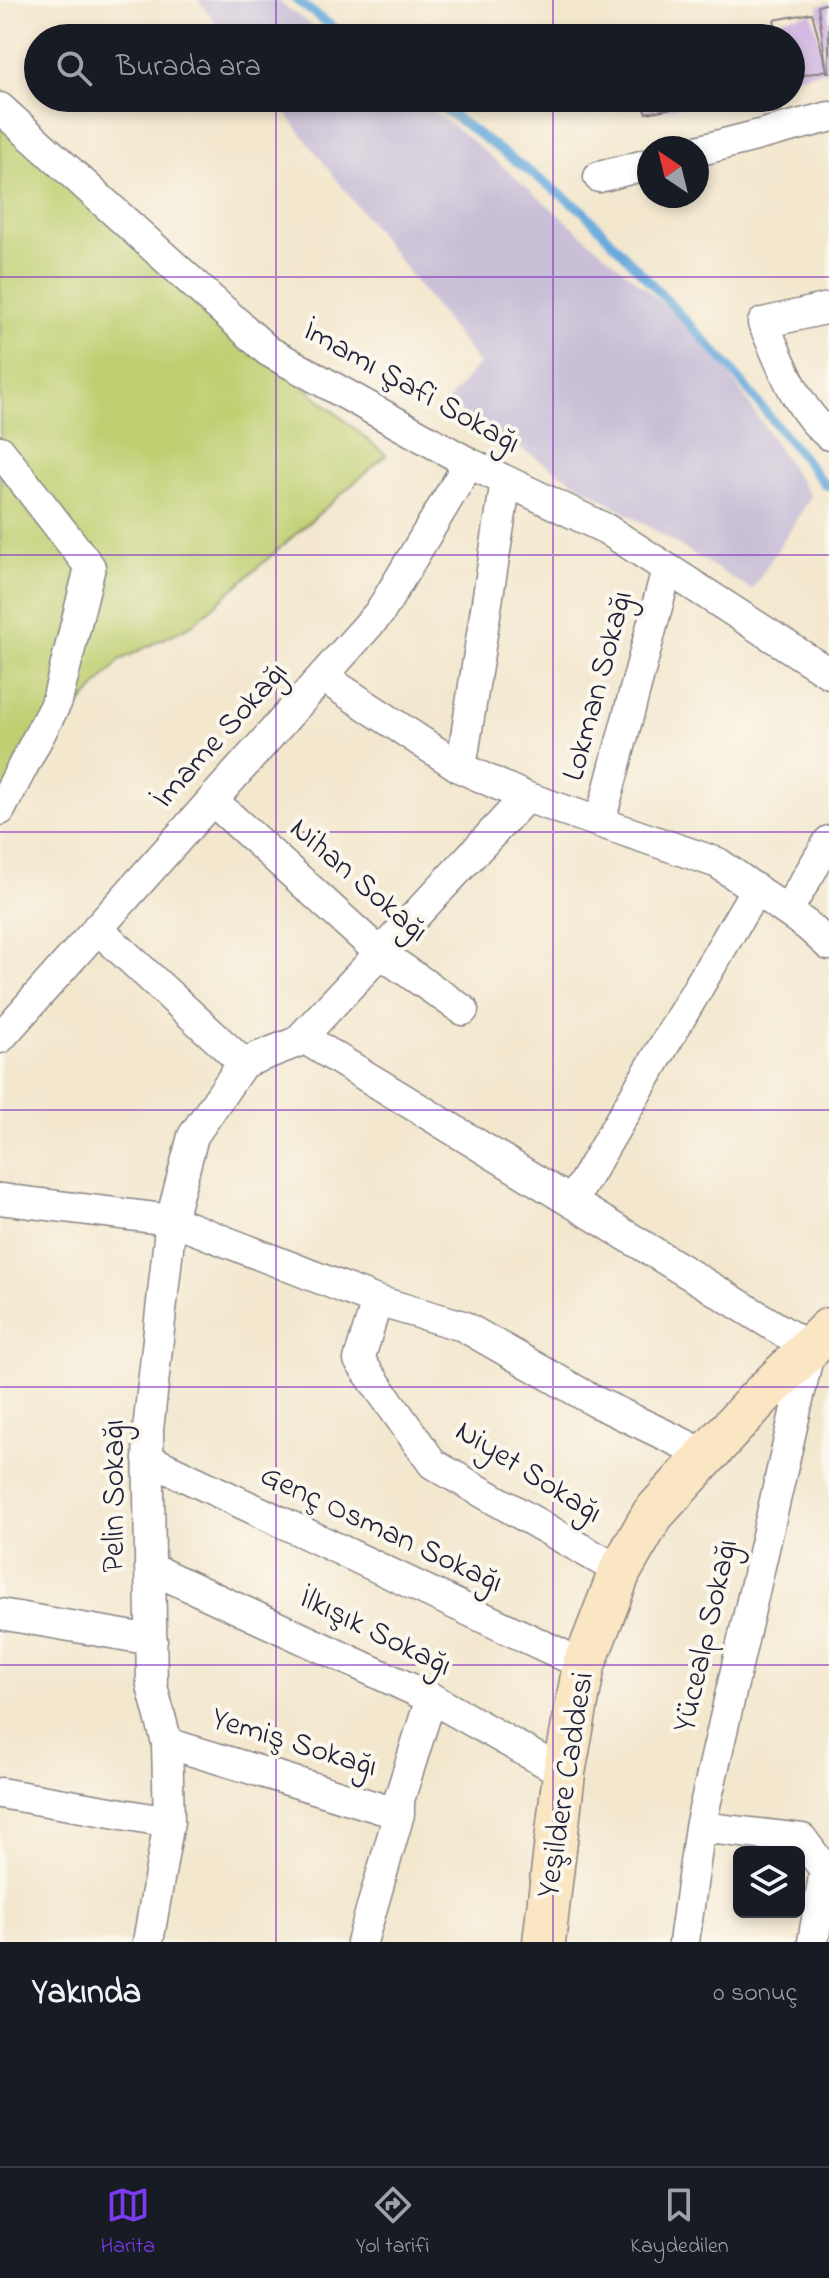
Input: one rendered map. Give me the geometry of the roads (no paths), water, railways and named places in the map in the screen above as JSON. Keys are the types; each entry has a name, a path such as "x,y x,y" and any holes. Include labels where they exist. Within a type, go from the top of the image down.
{"street":[{"name":"İmamı Şafi Sokağı","path":"0,108 268,351 469,463 606,529 829,673"},
{"path":"709,148 829,117"},
{"path":"599,177 637,167"},
{"path":"829,308 763,323 794,391 816,425 829,435"},
{"path":"0,451 90,567 57,701 0,810"},
{"name":"İmame Sokağı","path":"0,1038 380,612 469,463"},
{"path":"461,768 506,481"},
{"name":"Lokman Sokağı","path":"600,822 667,569"},
{"path":"323,677 461,768 526,797 718,863 829,945"},
{"path":"97,928 243,1063 297,1042 526,797"},
{"name":"Nihan Sokağı","path":"212,800 380,953 463,1010"},
{"path":"787,911 829,841"},
{"path":"572,1202 756,889"},
{"path":"302,1037 572,1202 820,1338"},
{"name":"Pelin Sokağı","path":"148,1942 169,1822 167,1743 152,1686 148,1430 171,1220 193,1136 243,1063"},
{"path":"0,1199 171,1220 377,1301 463,1326 596,1402 707,1455"},
{"name":"Niyet Sokağı","path":"377,1301 359,1360 433,1464 620,1571"},
{"name":"Yeşildere Caddesi","path":"544,1942 564,1773 584,1665 620,1571 653,1514 820,1338"},
{"name":"Yücealp Sokağı","path":"684,1942 700,1827 820,1338"},
{"name":"Genç Osman Sokağı","path":"148,1459 584,1665"},
{"name":"İlkışık Sokağı","path":"150,1568 431,1698 564,1773"},
{"path":"0,1614 152,1640"},
{"path":"362,1942 399,1814 399,1800 431,1698"},
{"name":"Yemiş Sokağı","path":"167,1743 399,1814"},
{"path":"0,1793 169,1822"},
{"path":"700,1827 802,1839 825,1870 813,1942"}],"waterway":[{"path":"296,0 329,24"},
{"path":"448,112 582,210 727,364 825,485 829,486"}]}
